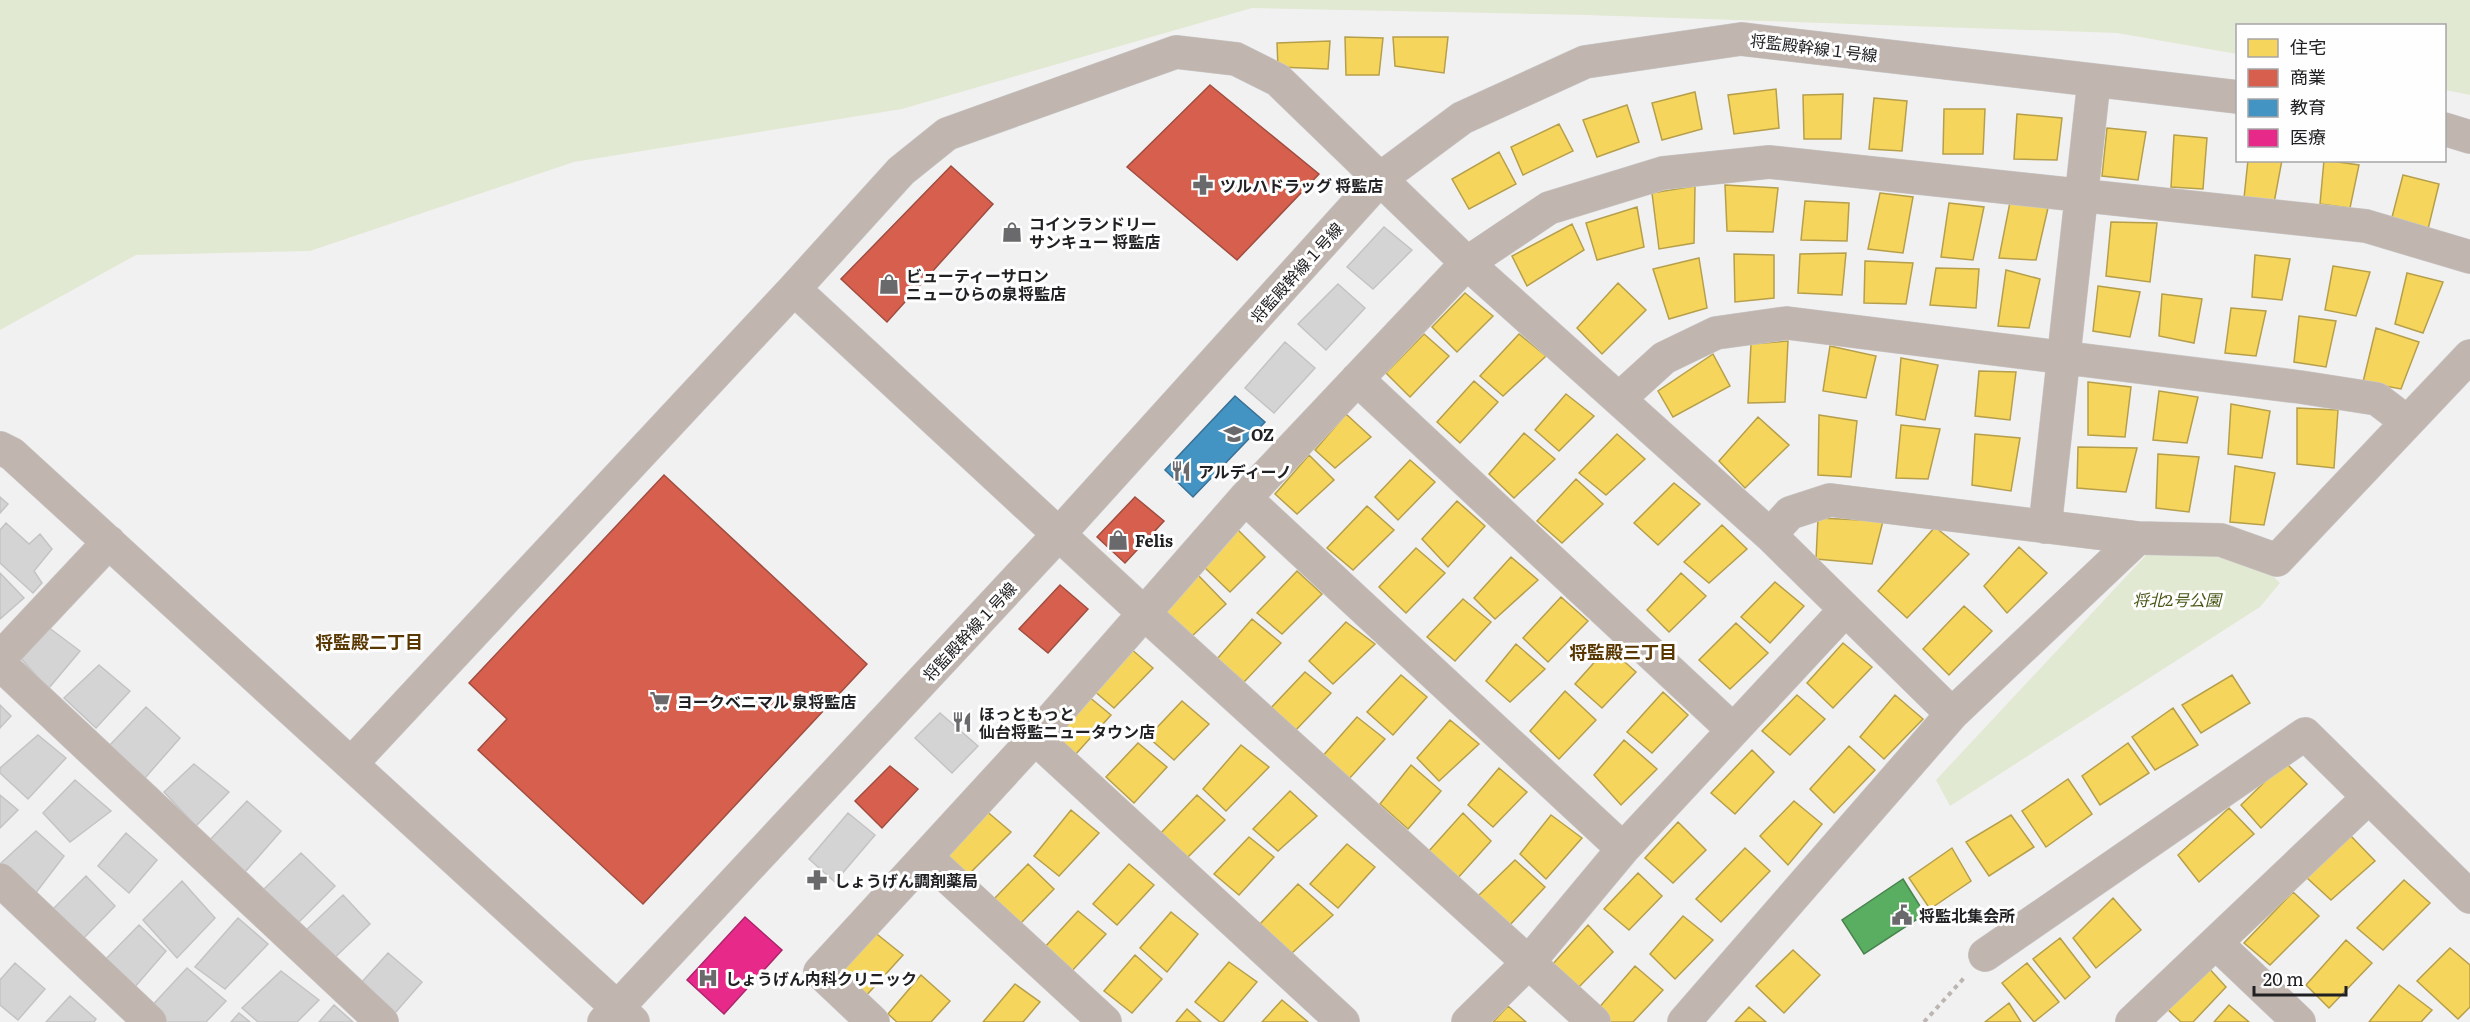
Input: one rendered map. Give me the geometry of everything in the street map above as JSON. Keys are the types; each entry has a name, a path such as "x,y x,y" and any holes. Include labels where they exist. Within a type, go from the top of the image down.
{"street":[{"name":"将監殿幹線１号線","path":"618,1017 1380,179 1462,118 1585,62 1741,39 2236,97"},
{"path":"351,764 794,290 901,171 948,134 1176,52 1236,59 1278,80 1467,263 1770,535 1952,714"},
{"path":"2045,526 2094,81"},
{"path":"2446,129 2470,136"},
{"path":"873,1022 820,972 1146,615 1245,498 1467,263 1550,208 1663,172 1769,162 2081,193 2366,226 2470,257"},
{"path":"794,290 1146,615 1593,1022"},
{"path":"1619,399 1664,358 1716,333 1787,323 2377,399 2407,422"},
{"path":"1770,535 1790,513 1830,500 2138,538 2221,540 2277,560 2470,356"},
{"path":"1357,379 1733,730"},
{"path":"0,448 12,454 351,764 618,1017"},
{"path":"1245,498 1623,849"},
{"path":"1684,1022 1952,714 2138,538"},
{"path":"0,658 109,542"},
{"path":"1468,1022 1528,963 1623,849 1845,610"},
{"path":"0,664 382,1022"},
{"path":"1985,955 2305,734 2470,897"},
{"path":"1035,738 1343,1022"},
{"path":"2132,1022 2369,797"},
{"path":"926,857 1105,1022"},
{"path":"0,880 150,1022"},
{"path":"2216,943 2299,1022"}],"path":[{"path":"1924,1022 1985,955"}],"green space":[{"path":"0,0 2470,0 2470,95 2446,90 2446,24 2236,24 2236,54 2117,33 1585,15 1252,8 902,109 574,162 310,251 136,255 0,330"},
{"name":"将北2号公園","path":"2220,552 2269,572 2280,583 2260,607 1950,806 1936,780 2148,553"}],"building: 住宅":[{"path":"1345,37 1383,38 1379,75 1346,75"},
{"path":"1393,37 1448,37 1444,73 1395,66"},
{"path":"1330,41 1328,69 1278,67 1277,43"},
{"path":"1776,89 1779,128 1734,134 1728,95"},
{"path":"1695,92 1702,129 1662,140 1652,103"},
{"path":"1843,94 1841,139 1804,139 1803,95"},
{"path":"1874,98 1907,101 1902,151 1869,149"},
{"path":"1627,105 1639,142 1597,157 1583,120"},
{"path":"1944,109 1985,109 1983,154 1943,154"},
{"path":"2017,114 2062,118 2057,160 2014,159"},
{"path":"1559,124 1573,151 1523,175 1511,147"},
{"path":"2107,128 2146,132 2138,180 2102,176"},
{"path":"2174,135 2207,138 2203,189 2171,187"},
{"path":"1499,152 1516,184 1469,209 1452,179"},
{"path":"2248,162 2282,162 2274,203 2244,198"},
{"path":"2324,162 2359,165 2350,208 2320,204"},
{"path":"2403,175 2439,184 2428,229 2391,221"},
{"path":"1725,185 1778,188 1773,232 1727,231"},
{"path":"1695,186 1694,243 1659,249 1652,193"},
{"path":"1880,193 1913,197 1903,253 1868,249"},
{"path":"1805,201 1849,203 1847,241 1801,240"},
{"path":"2010,202 2048,208 2036,260 1999,258"},
{"path":"1949,203 1984,207 1973,260 1941,257"},
{"path":"1637,207 1644,247 1597,260 1586,223"},
{"path":"2111,222 2157,223 2150,282 2106,276"},
{"path":"1572,224 1584,250 1527,286 1512,256"},
{"path":"1846,253 1842,295 1798,293 1800,254"},
{"path":"1734,254 1774,255 1774,298 1735,302"},
{"path":"2255,255 2290,259 2282,300 2252,297"},
{"path":"1699,258 1707,308 1669,319 1653,269"},
{"path":"1865,261 1913,263 1906,304 1864,303"},
{"path":"2333,266 2370,272 2356,316 2325,310"},
{"path":"1936,268 1979,269 1976,308 1930,305"},
{"path":"2006,270 2040,279 2029,328 1998,326"},
{"path":"2407,273 2443,282 2423,333 2395,324"},
{"path":"1618,283 1646,310 1602,354 1577,328"},
{"path":"2098,286 2140,292 2130,337 2093,331"},
{"path":"1465,293 1493,316 1457,352 1432,327"},
{"path":"2162,294 2202,299 2194,343 2159,336"},
{"path":"2231,308 2266,311 2256,356 2225,353"},
{"path":"2299,316 2336,321 2326,367 2294,362"},
{"path":"2376,328 2419,342 2401,389 2363,382"},
{"path":"1424,334 1449,356 1410,397 1386,373"},
{"path":"1519,334 1546,356 1503,396 1480,376"},
{"path":"1788,341 1785,402 1748,403 1751,344"},
{"path":"1830,346 1876,356 1866,398 1823,391"},
{"path":"1713,354 1730,386 1673,417 1658,391"},
{"path":"1901,358 1938,365 1925,420 1896,415"},
{"path":"1979,371 2016,372 2010,420 1975,416"},
{"path":"1474,381 1498,402 1460,443 1437,422"},
{"path":"2088,382 2131,387 2125,437 2088,435"},
{"path":"2159,391 2198,397 2187,443 2153,440"},
{"path":"1566,394 1594,416 1559,451 1535,430"},
{"path":"2231,404 2270,411 2262,458 2228,454"},
{"path":"2297,408 2338,410 2334,468 2297,464"},
{"path":"1346,414 1371,437 1335,468 1315,450"},
{"path":"1819,415 1857,421 1851,477 1818,475"},
{"path":"1758,417 1789,445 1745,488 1719,461"},
{"path":"1901,425 1940,429 1928,479 1896,478"},
{"path":"1524,433 1555,459 1514,498 1489,474"},
{"path":"1617,434 1645,459 1606,495 1579,473"},
{"path":"1975,434 2020,438 2011,491 1972,485"},
{"path":"2078,447 2137,448 2126,492 2077,488"},
{"path":"2158,454 2199,457 2189,512 2156,508"},
{"path":"1309,455 1334,480 1297,514 1275,494"},
{"path":"1410,460 1435,482 1398,520 1375,497"},
{"path":"2235,466 2275,473 2264,525 2230,522"},
{"path":"1576,479 1603,504 1562,543 1537,521"},
{"path":"1674,483 1700,504 1658,545 1634,523"},
{"path":"1457,501 1485,526 1448,567 1422,539"},
{"path":"1367,506 1394,530 1353,570 1327,548"},
{"path":"1818,518 1883,521 1872,564 1816,559"},
{"path":"1722,525 1747,549 1709,583 1684,562"},
{"path":"1935,527 1969,554 1907,618 1878,591"},
{"path":"1237,529 1265,557 1230,592 1204,567"},
{"path":"2019,547 2047,573 2007,613 1984,586"},
{"path":"1416,548 1445,573 1406,613 1379,587"},
{"path":"1511,557 1538,580 1495,619 1474,598"},
{"path":"1297,571 1322,594 1282,634 1257,613"},
{"path":"1681,573 1706,596 1669,632 1647,610"},
{"path":"1197,574 1226,604 1190,638 1163,614"},
{"path":"1775,582 1804,606 1770,643 1741,617"},
{"path":"1561,597 1588,621 1548,662 1523,638"},
{"path":"1463,599 1491,622 1455,661 1427,637"},
{"path":"1964,606 1992,631 1949,675 1923,649"},
{"path":"1252,619 1281,643 1244,682 1217,659"},
{"path":"1346,622 1375,644 1333,684 1309,661"},
{"path":"1736,623 1768,653 1730,689 1699,660"},
{"path":"1843,643 1872,667 1833,708 1807,683"},
{"path":"1516,644 1545,669 1510,702 1486,681"},
{"path":"1608,647 1636,672 1602,708 1575,684"},
{"path":"1130,648 1153,668 1114,708 1093,690"},
{"path":"1305,672 1331,693 1295,731 1269,710"},
{"path":"1401,675 1427,697 1393,735 1367,712"},
{"path":"2232,675 2250,703 2201,733 2182,705"},
{"path":"1565,691 1596,720 1559,759 1530,731"},
{"path":"1663,692 1688,715 1652,753 1627,732"},
{"path":"1797,695 1825,719 1790,755 1762,731"},
{"path":"1895,695 1923,719 1884,759 1860,737"},
{"path":"1088,696 1111,715 1075,755 1053,736"},
{"path":"1182,701 1209,724 1174,760 1148,737"},
{"path":"2173,708 2198,745 2155,770 2132,737"},
{"path":"1357,717 1385,739 1348,780 1321,758"},
{"path":"1450,720 1479,744 1439,781 1417,758"},
{"path":"1624,740 1657,769 1621,805 1594,775"},
{"path":"1138,743 1167,767 1134,803 1106,777"},
{"path":"2128,743 2149,773 2100,805 2082,776"},
{"path":"1241,745 1269,767 1226,811 1203,789"},
{"path":"1849,746 1875,770 1834,813 1810,789"},
{"path":"1752,750 1774,772 1735,814 1711,793"},
{"path":"2285,762 2307,784 2261,828 2241,805"},
{"path":"1411,765 1441,791 1408,829 1380,804"},
{"path":"1499,768 1527,792 1493,827 1468,805"},
{"path":"2068,779 2092,814 2046,847 2022,811"},
{"path":"1290,791 1317,816 1278,851 1253,829"},
{"path":"1197,795 1225,820 1186,859 1159,835"},
{"path":"1794,801 1822,824 1788,865 1760,836"},
{"path":"2229,808 2254,834 2199,882 2178,855"},
{"path":"984,809 1011,832 968,875 940,856"},
{"path":"1071,810 1099,833 1059,876 1034,856"},
{"path":"1463,813 1491,841 1457,879 1428,852"},
{"path":"1551,815 1582,838 1546,879 1520,854"},
{"path":"2011,815 2034,847 1989,876 1966,842"},
{"path":"1678,822 1706,850 1673,883 1645,858"},
{"path":"2349,834 2375,861 2331,900 2307,878"},
{"path":"1249,837 1274,857 1239,895 1214,874"},
{"path":"1347,844 1375,867 1338,908 1310,884"},
{"path":"1745,848 1770,871 1721,922 1696,899"},
{"path":"1952,848 1971,881 1930,909 1909,878"},
{"path":"1515,860 1545,887 1508,927 1476,898"},
{"path":"1028,864 1054,889 1020,924 994,899"},
{"path":"1129,864 1154,885 1117,925 1093,904"},
{"path":"1638,873 1662,896 1629,930 1604,909"},
{"path":"2404,880 2430,903 2383,950 2357,928"},
{"path":"1298,884 1333,915 1292,953 1259,925"},
{"path":"2293,892 2319,916 2270,965 2244,943"},
{"path":"2113,898 2141,930 2096,968 2073,938"},
{"path":"1078,911 1106,934 1070,973 1044,948"},
{"path":"1171,912 1198,934 1167,972 1140,948"},
{"path":"1683,916 1713,940 1675,979 1650,954"},
{"path":"1588,925 1613,952 1577,989 1551,966"},
{"path":"873,931 903,955 864,998 837,976"},
{"path":"2060,938 2090,977 2065,999 2033,959"},
{"path":"2346,940 2372,963 2329,1008 2306,985"},
{"path":"2450,948 2470,965 2470,1007 2458,1019 2417,981"},
{"path":"1793,950 1820,975 1784,1013 1756,986"},
{"path":"1135,955 1162,979 1132,1013 1104,991"},
{"path":"1229,962 1257,982 1223,1022 1220,1022 1195,1002"},
{"path":"2027,963 2059,1002 2034,1022 2002,983"},
{"path":"2206,965 2226,987 2193,1022 2181,1022 2164,1006"},
{"path":"1635,966 1663,990 1633,1022 1610,1022 1597,1010"},
{"path":"921,975 950,1001 931,1022 897,1022 888,1014"},
{"path":"1015,984 1040,1002 1023,1022 983,1022"},
{"path":"2399,985 2432,1010 2421,1022 2369,1022"},
{"path":"1282,1000 1308,1022 1262,1022"},
{"path":"2009,1003 2021,1022 1985,1022"},
{"path":"2229,1005 2249,1022 2214,1022"},
{"path":"1508,1006 1526,1022 1493,1022"},
{"path":"1749,1007 1766,1022 1735,1022"},
{"path":"1187,1009 1201,1022 1176,1022"}],"building: 商業":[{"path":"1210,85 1319,174 1237,260 1127,167"},
{"path":"951,166 993,204 887,322 841,279"},
{"name":"ヨークベニマル 泉将監店","path":"664,475 867,664 643,904 478,750 507,719 469,683"},
{"path":"1135,497 1164,521 1125,563 1097,537"},
{"path":"1060,585 1088,609 1048,653 1019,629"},
{"path":"890,766 918,789 882,828 855,801"}],"building: 教育":[{"path":"1235,396 1265,422 1193,497 1165,470"}],"building: 医療":[{"path":"745,917 782,950 724,1014 687,980"}],"building: 公共":[{"path":"1903,879 1925,914 1864,954 1842,920"}],"building: その他":[{"path":"1384,227 1412,250 1373,289 1347,267"},
{"path":"1338,284 1365,308 1326,350 1298,324"},
{"path":"1285,342 1315,368 1274,413 1245,388"},
{"path":"0,497 8,504 0,513"},
{"path":"6,523 29,544 40,534 52,549 34,571 42,583 33,593 0,563 0,530"},
{"path":"0,573 24,598 0,619"},
{"path":"48,627 80,651 48,689 19,656"},
{"path":"99,665 130,691 96,728 64,698"},
{"path":"0,705 11,716 0,728"},
{"path":"146,707 180,738 145,778 109,746"},
{"path":"940,713 978,746 952,773 915,738"},
{"path":"38,735 66,758 28,799 0,773 0,768"},
{"path":"194,764 229,792 196,826 164,792"},
{"path":"75,780 111,811 70,842 43,813"},
{"path":"0,795 18,810 0,828"},
{"path":"247,801 281,831 245,872 208,842"},
{"path":"848,813 875,835 835,882 809,859"},
{"path":"36,831 64,856 35,894 1,863"},
{"path":"126,833 157,860 129,893 98,866"},
{"path":"301,853 335,886 297,924 263,890"},
{"path":"86,876 115,906 80,942 50,912"},
{"path":"182,881 215,918 177,958 143,920"},
{"path":"343,895 370,924 330,962 303,933"},
{"path":"238,918 268,944 225,989 195,967"},
{"path":"139,925 166,951 134,988 103,962"},
{"path":"388,953 422,982 395,1013 361,983"},
{"path":"15,963 45,989 18,1020 0,1005 0,980"},
{"path":"187,968 226,1001 206,1022 165,1022 148,1010"},
{"path":"281,971 319,1000 297,1022 258,1022 242,1008"},
{"path":"70,996 96,1019 94,1022 46,1022"},
{"path":"334,1005 353,1022 319,1022"},
{"path":"239,1013 250,1022 231,1022"}],"place":[{"name":"ツルハドラッグ 将監店","path":"1203,185"},
{"name":"コインランドリー サンキュー 将監店","path":"1012,232"},
{"name":"ビューティーサロン ニューひらの泉将監店","path":"889,284"},
{"name":"OZ","path":"1234,434"},
{"name":"アルディーノ","path":"1181,471"},
{"name":"Felis","path":"1118,540"},
{"name":"ヨークベニマル 泉将監店","path":"660,701"},
{"name":"ほっともっと 仙台将監ニュータウン店","path":"962,722"},
{"name":"しょうげん調剤薬局","path":"817,880"},
{"name":"将監北集会所","path":"1902,915"},
{"name":"しょうげん内科クリニック","path":"708,978"}],"district":[{"name":"将監殿二丁目","path":"369,641"},
{"name":"将監殿三丁目","path":"1623,651"}]}
